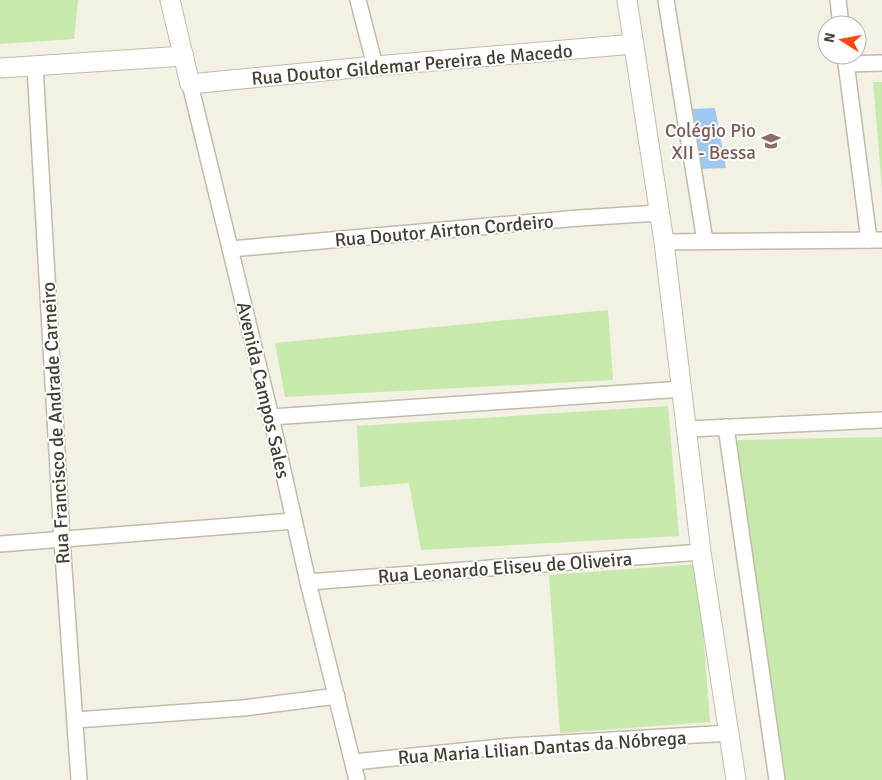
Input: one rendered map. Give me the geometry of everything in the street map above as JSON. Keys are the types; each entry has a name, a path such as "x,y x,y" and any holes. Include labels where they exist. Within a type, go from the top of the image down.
{"street":[{"name":"Avenida Campos Sales","path":"170,0 271,417 308,582 358,780"},
{"path":"358,0 375,66"},
{"path":"628,0 664,242 702,552 736,780"},
{"path":"666,0 705,241"},
{"path":"838,0 840,15"},
{"name":"Rua Doutor Gildemar Pereira de Macedo","path":"190,84 634,44"},
{"path":"0,68 184,56"},
{"path":"867,61 882,62"},
{"path":"664,242 876,240 846,65"},
{"name":"Rua Francisco de Andrade Carneiro","path":"35,66 62,540 79,780"},
{"name":"Rua Doutor Airton Cordeiro","path":"230,250 579,218 659,213"},
{"path":"271,417 683,389"},
{"path":"688,429 882,420"},
{"path":"726,427 777,780"},
{"path":"0,544 294,521"},
{"name":"Rua Leonardo Eliseu de Oliveira","path":"308,582 702,552"},
{"path":"76,720 243,708 336,696"},
{"name":"Rua Maria Lilian Dantas da Nóbrega","path":"354,762 511,746 730,734"}],"green space":[{"path":"0,0 78,0 74,39 0,44"},
{"path":"873,82 882,82 882,188"},
{"path":"608,310 613,380 285,397 275,343"},
{"path":"668,406 679,536 421,550 409,483 360,487 357,426"},
{"path":"882,437 882,780 784,780 735,440"},
{"path":"698,564 710,722 560,733 549,575"}],"water":[{"path":"715,108 726,168 698,169 691,109"}],"place":[{"name":"Colégio Pio XII - Bessa","path":"771,141"}]}
